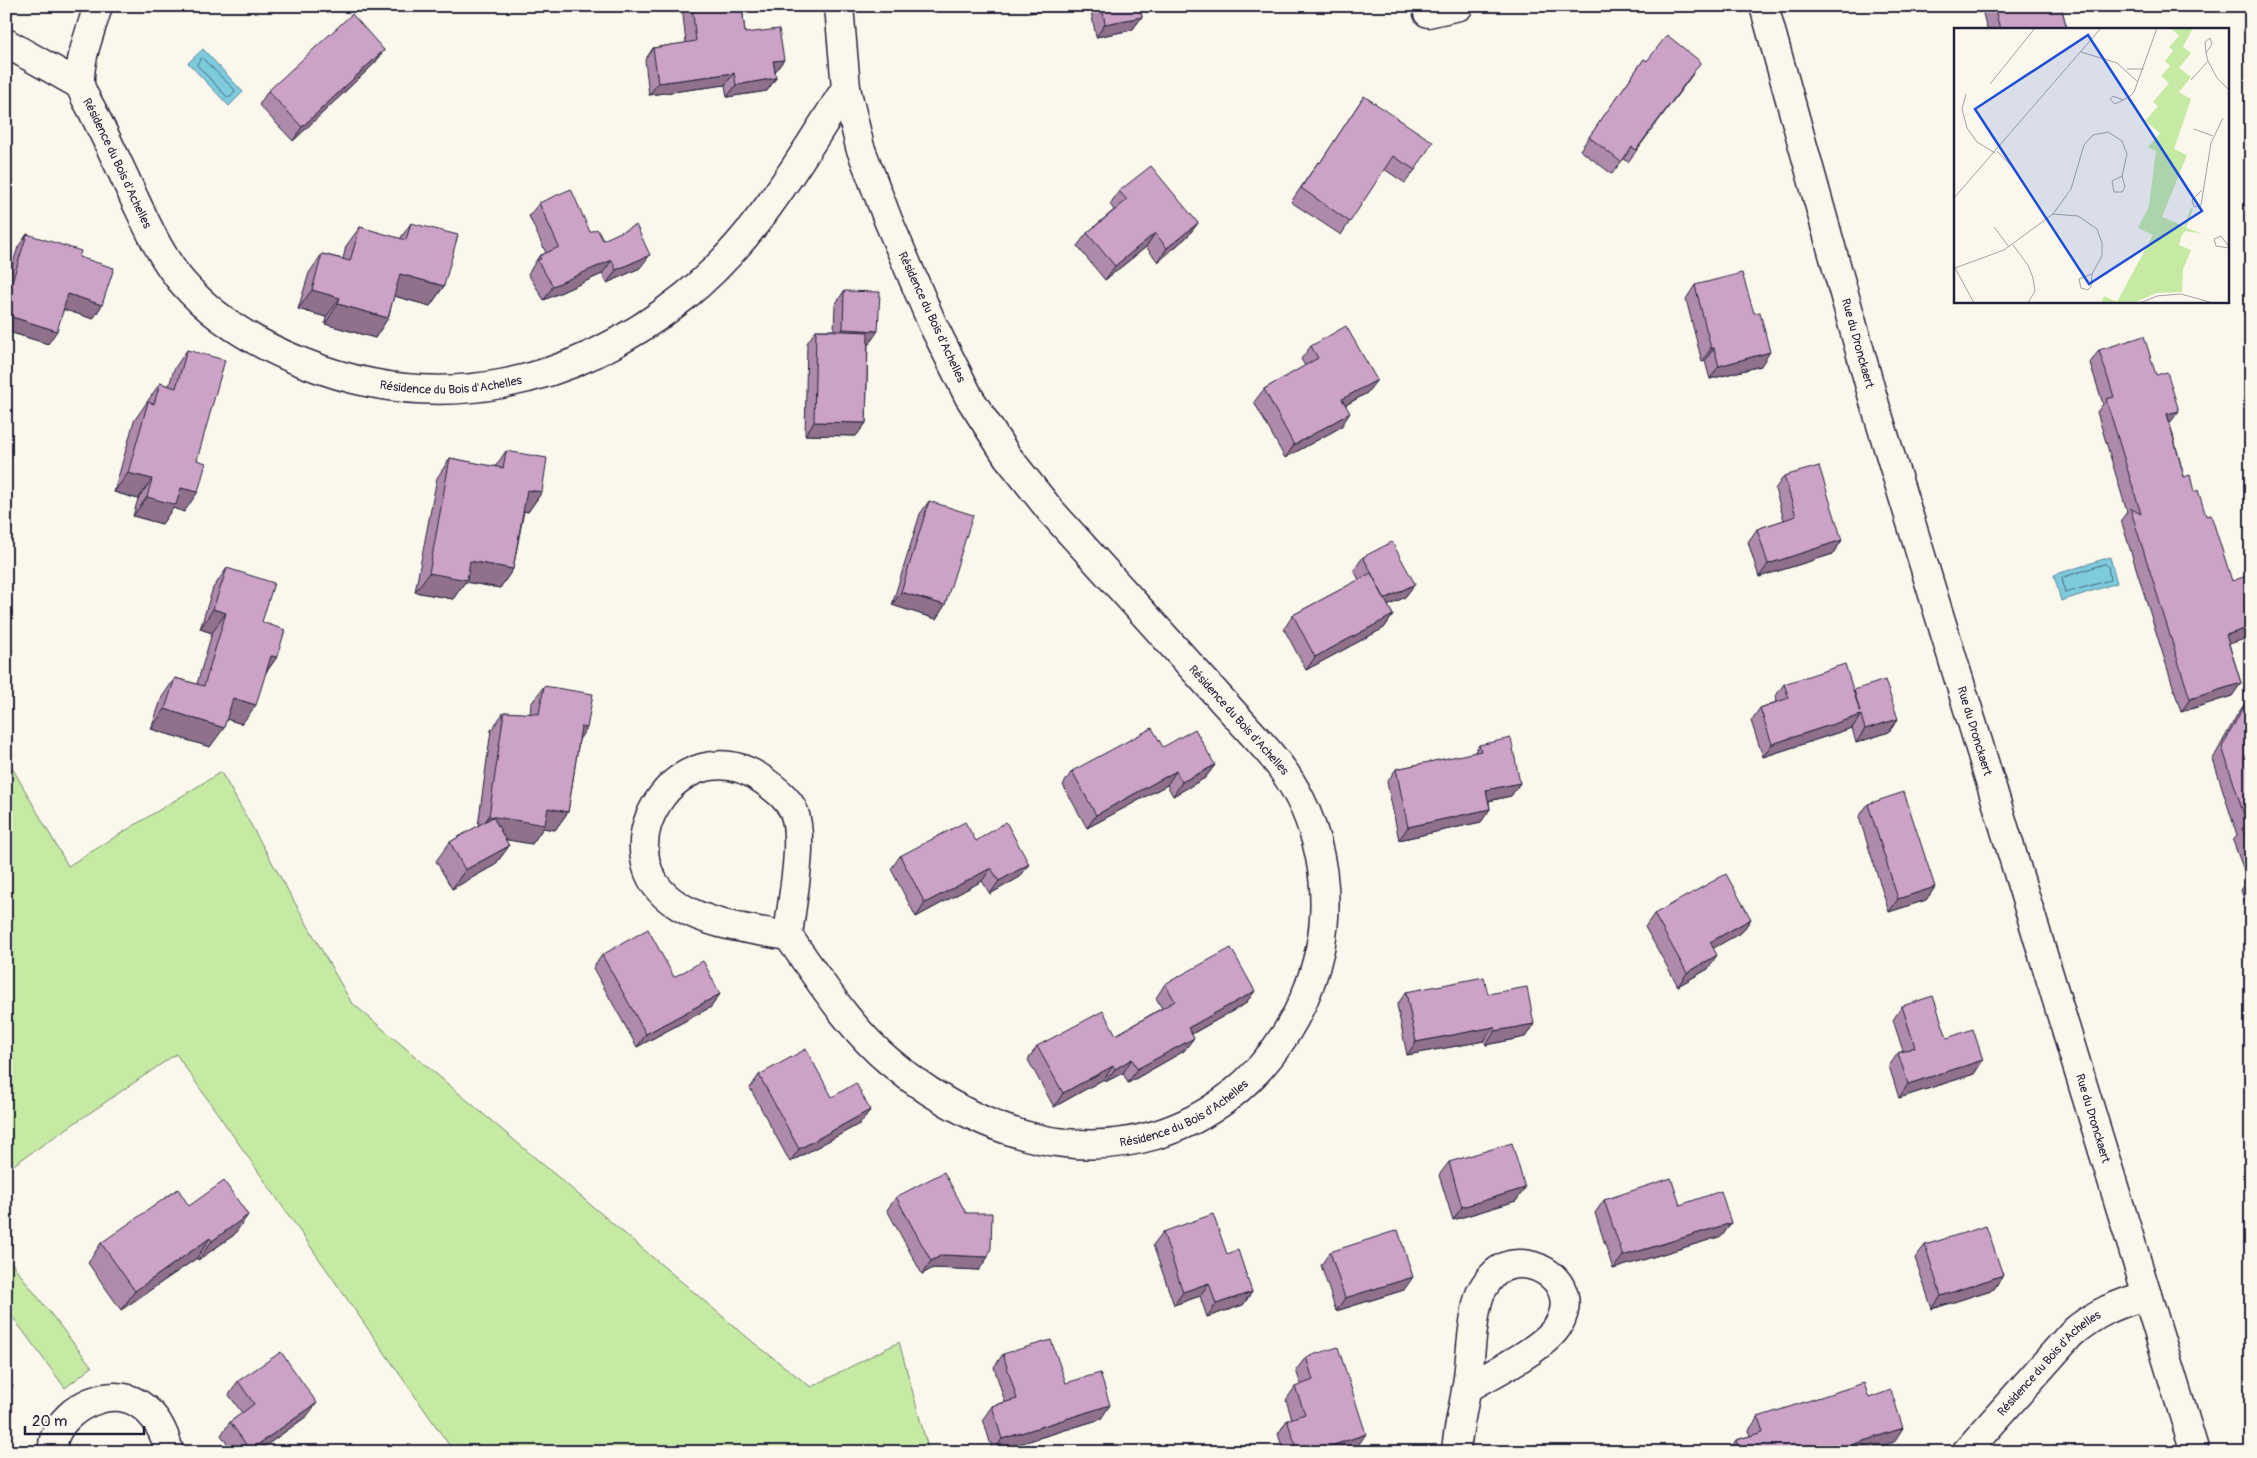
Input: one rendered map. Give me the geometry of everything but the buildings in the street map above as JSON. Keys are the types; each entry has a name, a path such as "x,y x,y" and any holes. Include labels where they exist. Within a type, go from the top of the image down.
{"street":[{"name":"Résidence du Bois d'Achelles","path":"98,6 84,57 80,85 151,233 166,260 183,283 223,320 267,347 342,376 403,389 450,391 510,383 562,368 639,330 684,296 728,257 766,210 846,88"},
{"name":"Résidence du Bois d'Achelles","path":"788,936 862,1035 874,1048 908,1077 955,1105 1002,1127 1063,1143 1103,1144 1153,1135 1192,1120 1223,1102 1260,1069 1285,1037 1302,1005 1317,961 1325,911 1324,881 1316,840 1310,818 1289,776 1268,750 1050,510 1007,456 973,404 932,323 888,220 860,147 846,88 839,6"},
{"path":"1428,12 1459,6"},
{"name":"Rue du Dronckaert","path":"1764,6 1875,405 2195,1452"},
{"name":"Résidence du Bois d'Achelles","path":"6,43 80,85"},
{"path":"717,765 746,770 774,788 785,798 794,812 798,842 788,936 716,922 699,916 665,897 654,885 644,858 647,825 653,808 663,794 687,773 717,765"},
{"path":"1456,1452 1479,1296 1490,1280 1503,1267 1512,1264 1523,1264 1550,1275 1562,1287 1566,1296 1563,1314 1552,1334 1542,1343 1466,1389"},
{"name":"Résidence du Bois d'Achelles","path":"1966,1452 2071,1334 2088,1319 2107,1308 2147,1296"},
{"path":"52,1452 55,1436 79,1408 96,1400 110,1397 125,1398 138,1403 149,1412 166,1436 169,1452"}],"green space":[{"path":"6,757 68,866 221,772 351,1002 754,1343 811,1387 899,1342 929,1452 454,1452 176,1054 6,1170"},
{"path":"6,1256 92,1367 65,1388 6,1308"}],"water":[{"path":"203,49 243,92 229,106 188,63"},
{"path":"2110,557 2117,583 2061,601 2054,575"}]}
